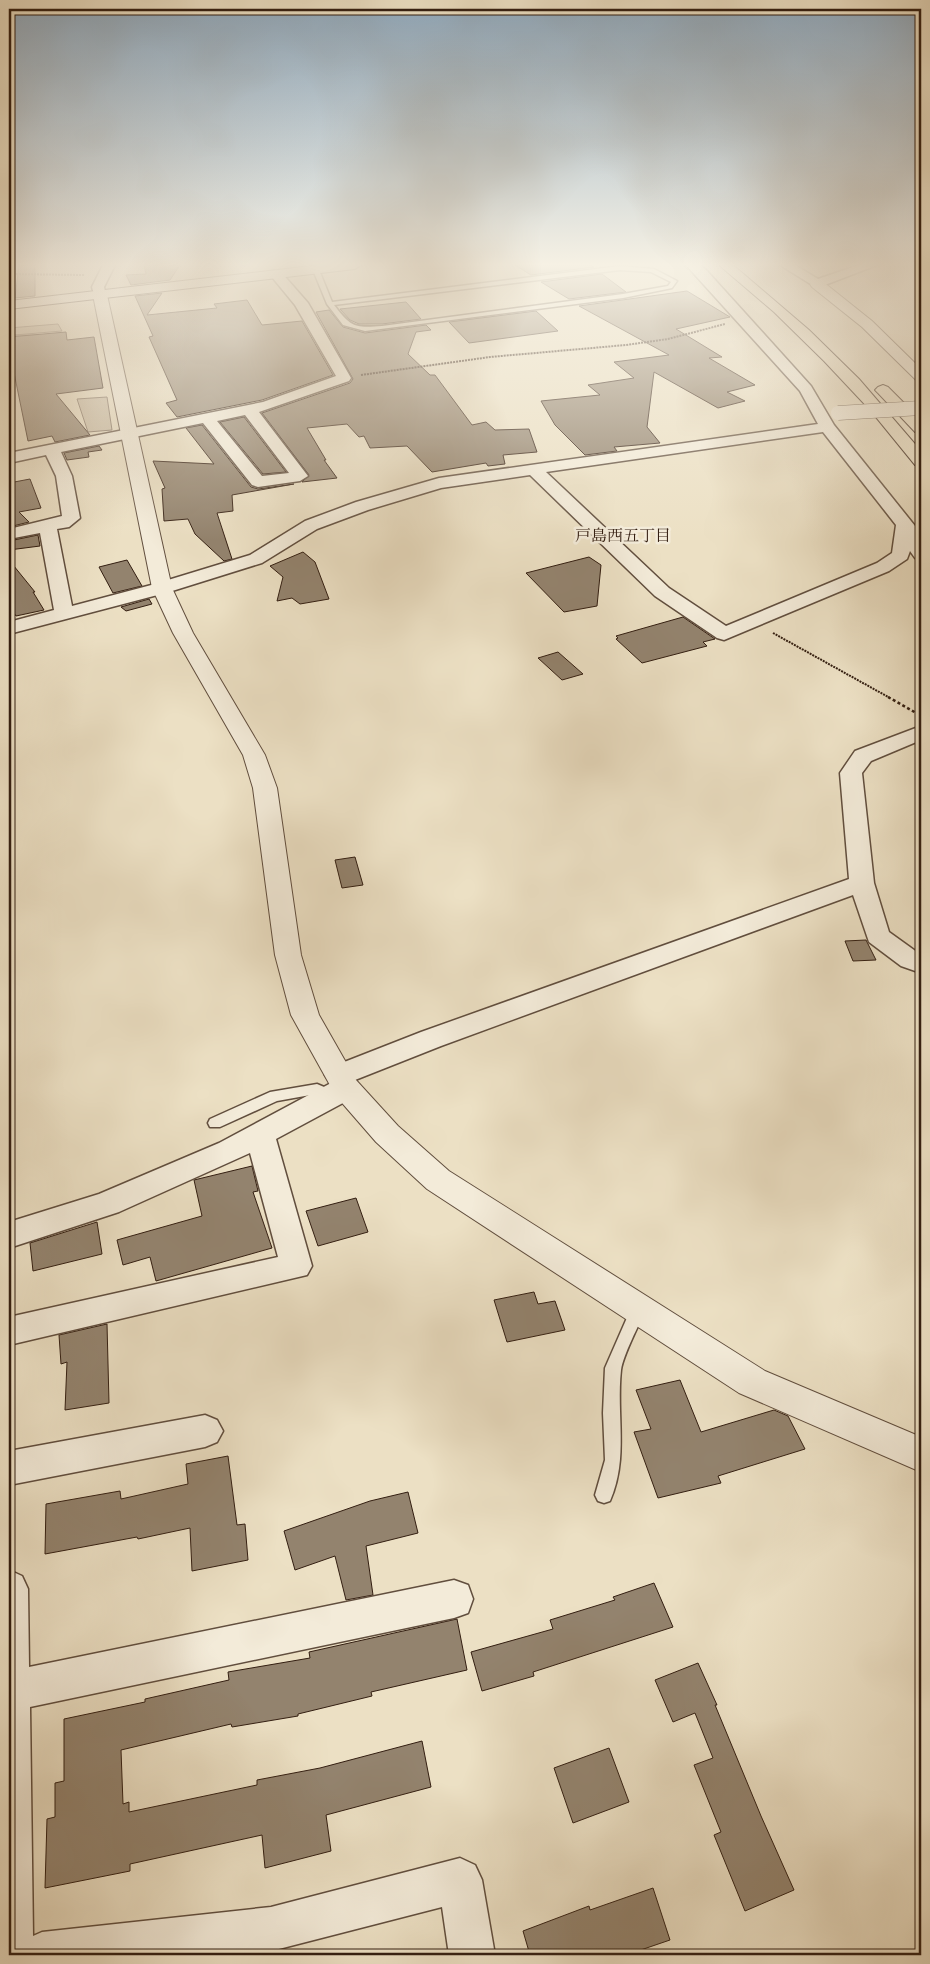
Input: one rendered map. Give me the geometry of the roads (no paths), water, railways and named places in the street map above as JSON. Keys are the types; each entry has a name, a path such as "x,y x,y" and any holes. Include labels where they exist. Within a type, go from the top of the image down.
{"highway":[{"path":"828,357 891,423 921,461"},
{"path":"875,381 920,422"}],"street":[{"path":"110,357 129,433 162,588 184,633 254,755 265,788 288,955 294,982 305,1016 339,1086 387,1134 438,1180 752,1382 921,1455"},
{"path":"9,458 267,406 344,378 332,357"},
{"path":"776,357 806,389 822,420 905,524 921,554"},
{"path":"900,357 921,377"},
{"path":"207,418 258,482 300,476 249,410"},
{"path":"9,628 162,588 256,559 311,525 362,506 439,483 534,470 822,420 838,413 920,422"},
{"path":"218,432 260,425"},
{"path":"9,534 48,526 71,518 64,476 51,450"},
{"path":"534,470 662,592 724,634 883,567 900,555 905,524"},
{"path":"48,526 64,614"},
{"path":"921,732 863,756 851,773 862,883 878,936 910,960 921,964"},
{"path":"9,1235 108,1204 229,1151 339,1086 431,1039 862,883"},
{"path":"9,1330 296,1266 260,1134"},
{"path":"9,1468 205,1431"},
{"path":"9,1589 11,1955"},
{"path":"9,1691 454,1599"},
{"path":"42,1955 271,1929 460,1880 472,1955"}],"lane":[{"path":"215,1123 275,1096 339,1086"},
{"path":"604,1495 613,1460 611,1414 613,1368 638,1309"}],"district":[{"name":"戸島西五丁目","path":"623,535"}]}
